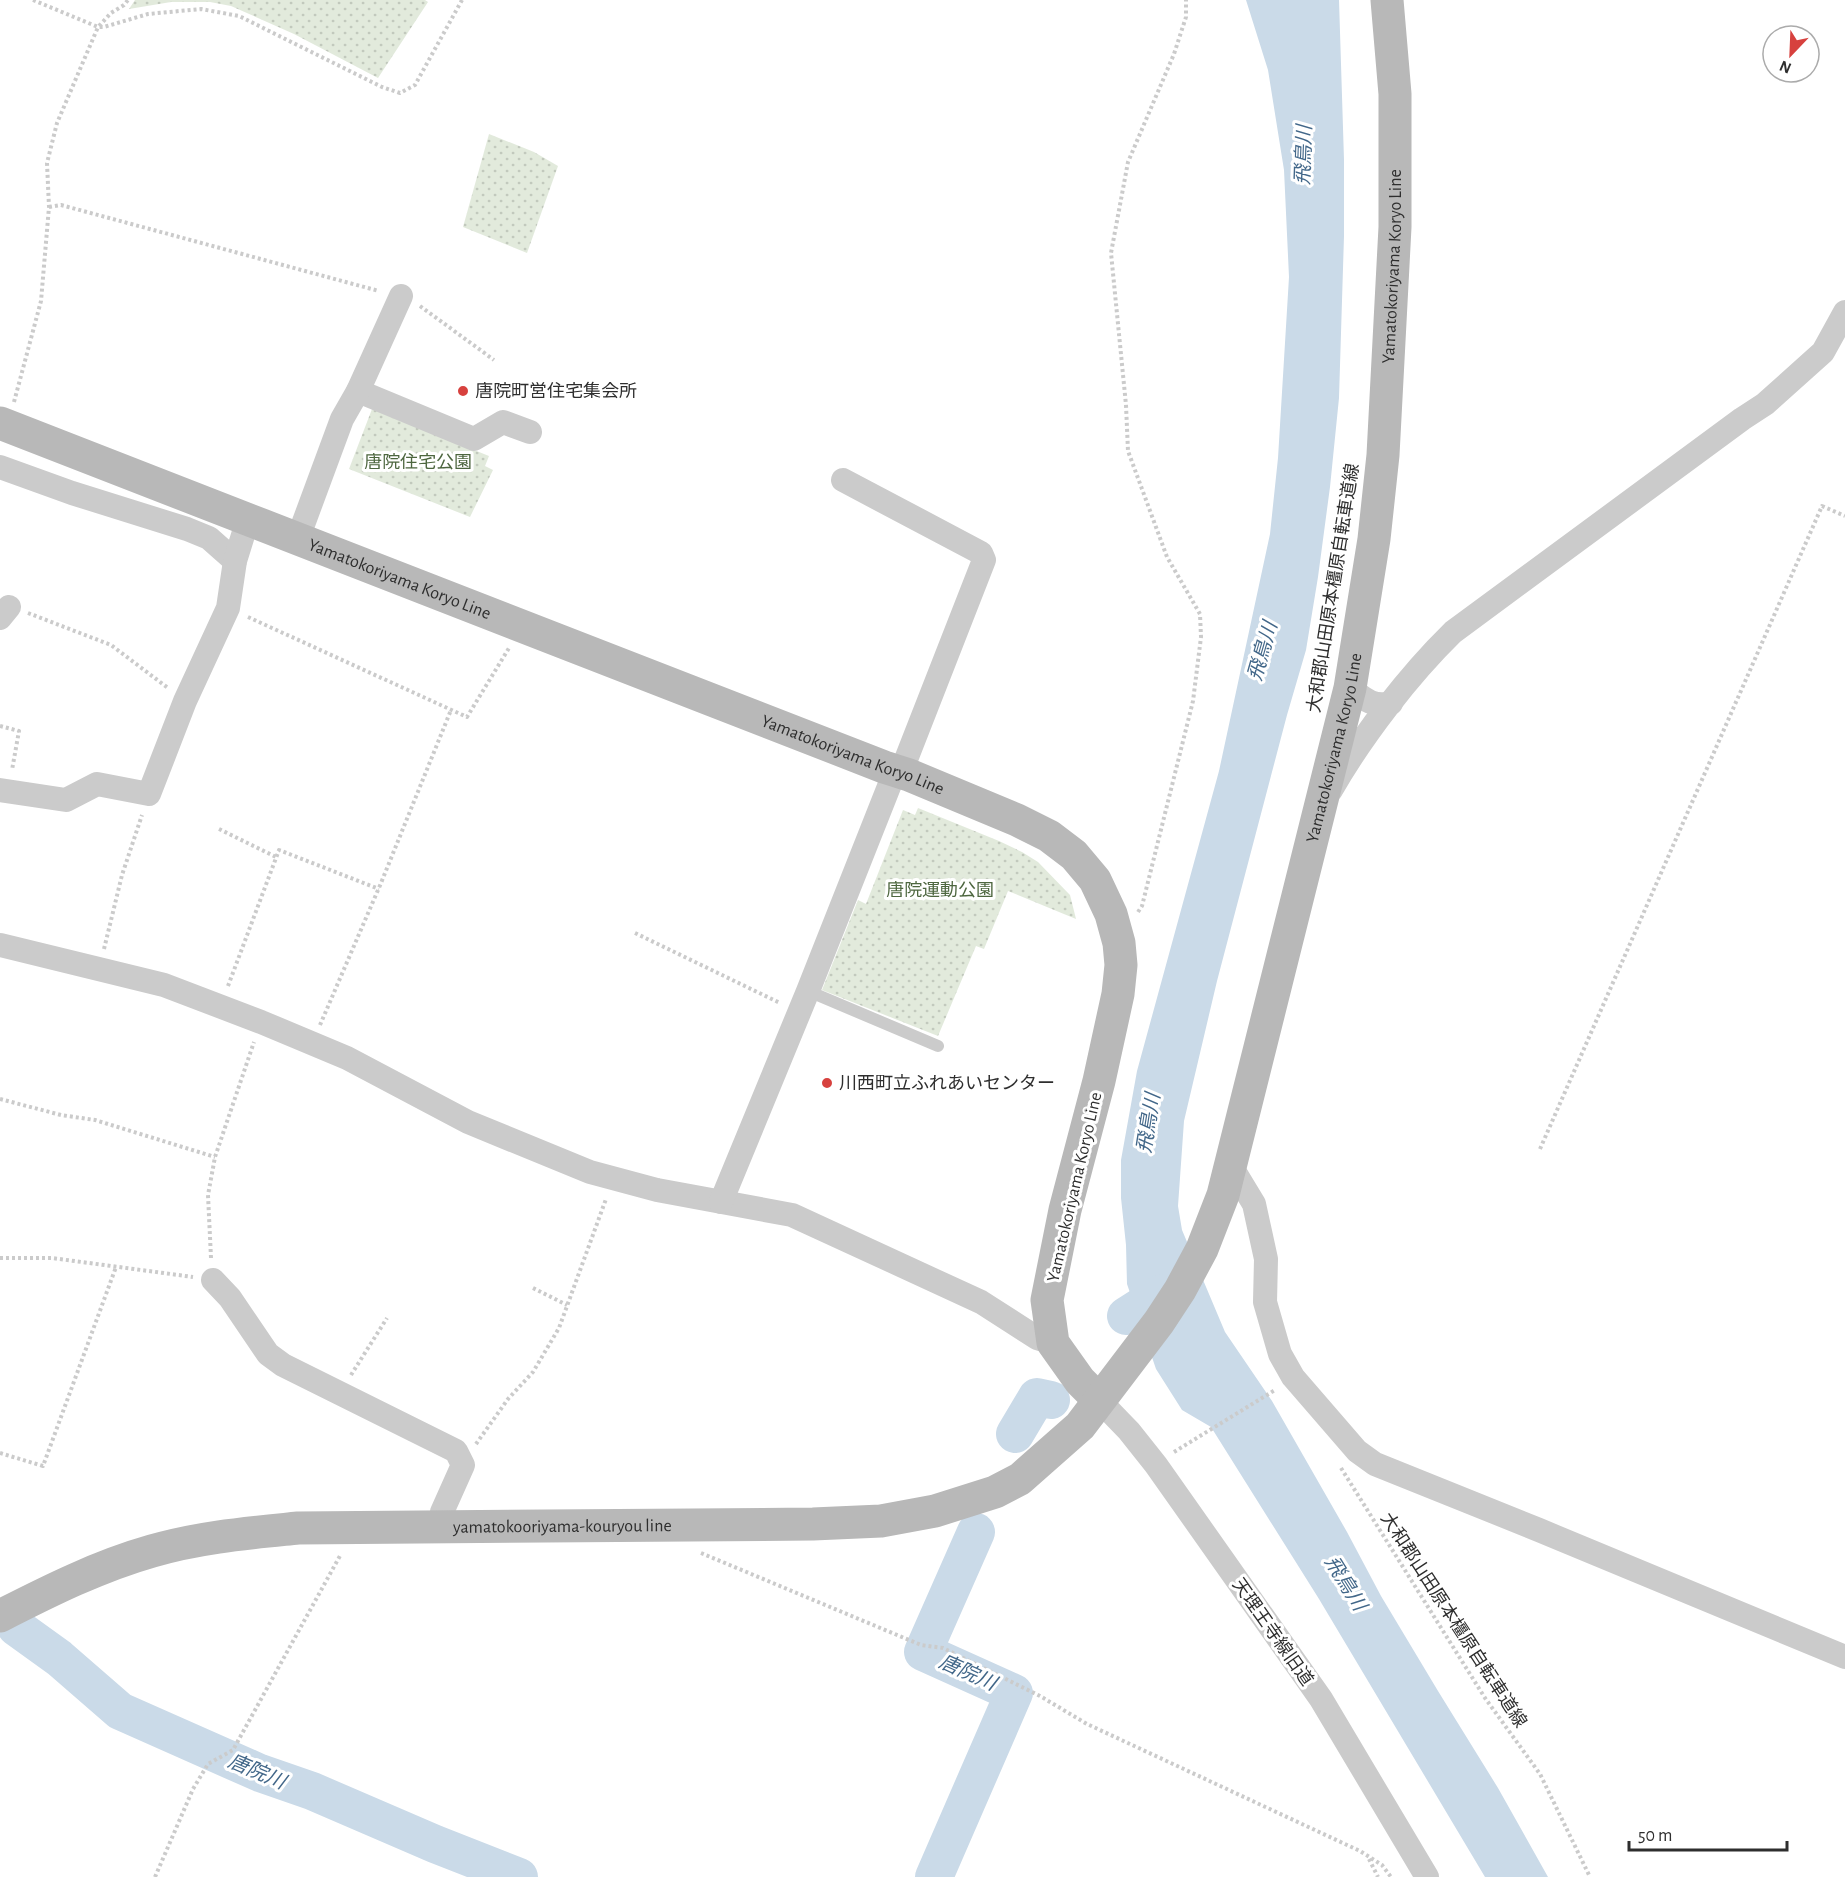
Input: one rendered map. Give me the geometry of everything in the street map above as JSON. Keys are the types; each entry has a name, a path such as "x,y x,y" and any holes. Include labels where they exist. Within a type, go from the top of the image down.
{"main road":[{"name":"Yamatokoriyama Koryo Line","path":"2,428 298,538 897,771 1017,820 1049,836 1074,855 1095,880 1111,914 1119,943 1121,965 1118,994 1099,1081 1065,1210 1047,1300 1053,1343 1080,1381 1100,1400 1180,1290 1202,1249 1227,1181 1350,688 1374,538 1383,455 1395,227 1395,94 1387,0"},
{"name":"yamatokooriyama-kouryou line","path":"0,1616 78,1577 152,1551 216,1537 298,1528 813,1524 881,1521 934,1511 995,1492 1020,1479 1080,1426 1100,1400"}],"street":[{"path":"298,538 342,419 358,392 401,296"},
{"path":"1321,808 1339,777 1391,703 1433,651 1453,632 1742,419 1766,404 1822,352 1845,312"},
{"path":"358,392 474,439 503,422 530,432"},
{"path":"0,467 72,494 187,529 209,538 235,561"},
{"path":"721,1202 890,784 905,762 984,560 981,553 843,480"},
{"path":"4,791 66,800 97,784 149,794 185,701 228,608 235,561 248,519"},
{"path":"1350,688 1372,703 1382,705 1391,703"},
{"path":"0,945 164,985 261,1022 347,1058 468,1122 591,1172 657,1190 792,1215 981,1302 1037,1338 1053,1343"},
{"path":"1227,1181 1254,1204 1266,1259 1265,1302 1280,1354 1293,1377 1358,1451 1375,1464 1845,1658"},
{"path":"213,1280 230,1298 268,1354 284,1365 456,1451 463,1465 442,1512 440,1527"},
{"name":"天理王寺線旧道","path":"1100,1400 1156,1465 1321,1699 1427,1877"}],"lane":[{"path":"808,991 938,1046"}],"path":[{"path":"33,0 98,27 148,14 201,9 239,16 382,87 400,93 415,85 462,0"},
{"path":"2,428 18,389 41,301 49,207 47,164 57,123 98,27 128,0"},
{"path":"1119,943 1142,906 1193,701 1201,637 1200,614 1167,557 1128,451 1126,405 1110,253 1128,162 1174,54 1186,17 1186,0"},
{"path":"49,207 61,205 401,296 420,306 494,360"},
{"path":"1540,1149 1822,506 1845,516"},
{"path":"228,608 467,717 521,626"},
{"path":"5,612 111,645 185,701"},
{"path":"312,1043 379,889 451,710"},
{"path":"0,726 19,731 4,791"},
{"path":"99,970 122,875 149,794"},
{"path":"219,829 276,857"},
{"path":"220,1007 279,850 379,889"},
{"path":"635,933 799,1013"},
{"path":"0,1258 52,1258 213,1280 216,1273 211,1257 208,1195 215,1157 261,1022"},
{"path":"0,1099 61,1116 95,1120 215,1157"},
{"path":"463,1465 508,1400 543,1358 558,1328 614,1178"},
{"path":"0,1453 43,1466 117,1266"},
{"path":"533,1288 567,1305"},
{"path":"340,1393 387,1318"},
{"path":"1177,1451 1276,1389"},
{"name":"大和郡山田原本橿原自転車道線","path":"1340,1466 1485,1698 1540,1774 1590,1877"},
{"path":"155,1877 193,1789 208,1764 232,1750 346,1545 347,1528"},
{"path":"701,1553 921,1645 943,1648 1040,1696 1087,1724 1368,1856 1382,1865 1391,1877"},
{"path":"1368,1856 1378,1877"}],"green space":[{"path":"135,0 425,0 428,2 378,78 294,34 231,6 210,2 171,2 129,9"},
{"path":"489,134 534,152 558,166 527,253 463,227"},
{"name":"唐院住宅公園","path":"372,409 489,456 485,466 493,470 470,517 349,469"},
{"name":"唐院運動公園","path":"918,808 999,841 1038,862 1070,895 1076,919 1008,891 984,949 976,946 938,1036 822,990 858,900 866,904 903,810 915,815"}],"water":[{"path":"1246,0 1339,0 1344,236 1339,398 1330,487 1306,650 1217,981 1184,1121 1178,1206 1182,1230 1225,1332 1272,1401 1381,1596 1498,1788 1548,1877 1485,1877 1319,1599 1211,1427 1182,1410 1156,1369 1127,1284 1121,1198 1121,1160 1137,1071 1219,771 1270,534 1278,458 1289,277 1284,170 1268,70"}],"waterway":[{"name":"飛鳥川","path":"1126,1316 1162,1293"},
{"name":"唐院川","path":"1015,1434 1037,1397 1051,1400"},
{"name":"唐院川","path":"934,1877 1014,1693 923,1652 976,1532"},
{"name":"唐院川","path":"16,1627 59,1658 120,1711 260,1773 312,1791 519,1877"}],"place":[{"name":"唐院町営住宅集会所","path":"463,391"},
{"name":"川西町立ふれあいセンター","path":"827,1083"}]}
